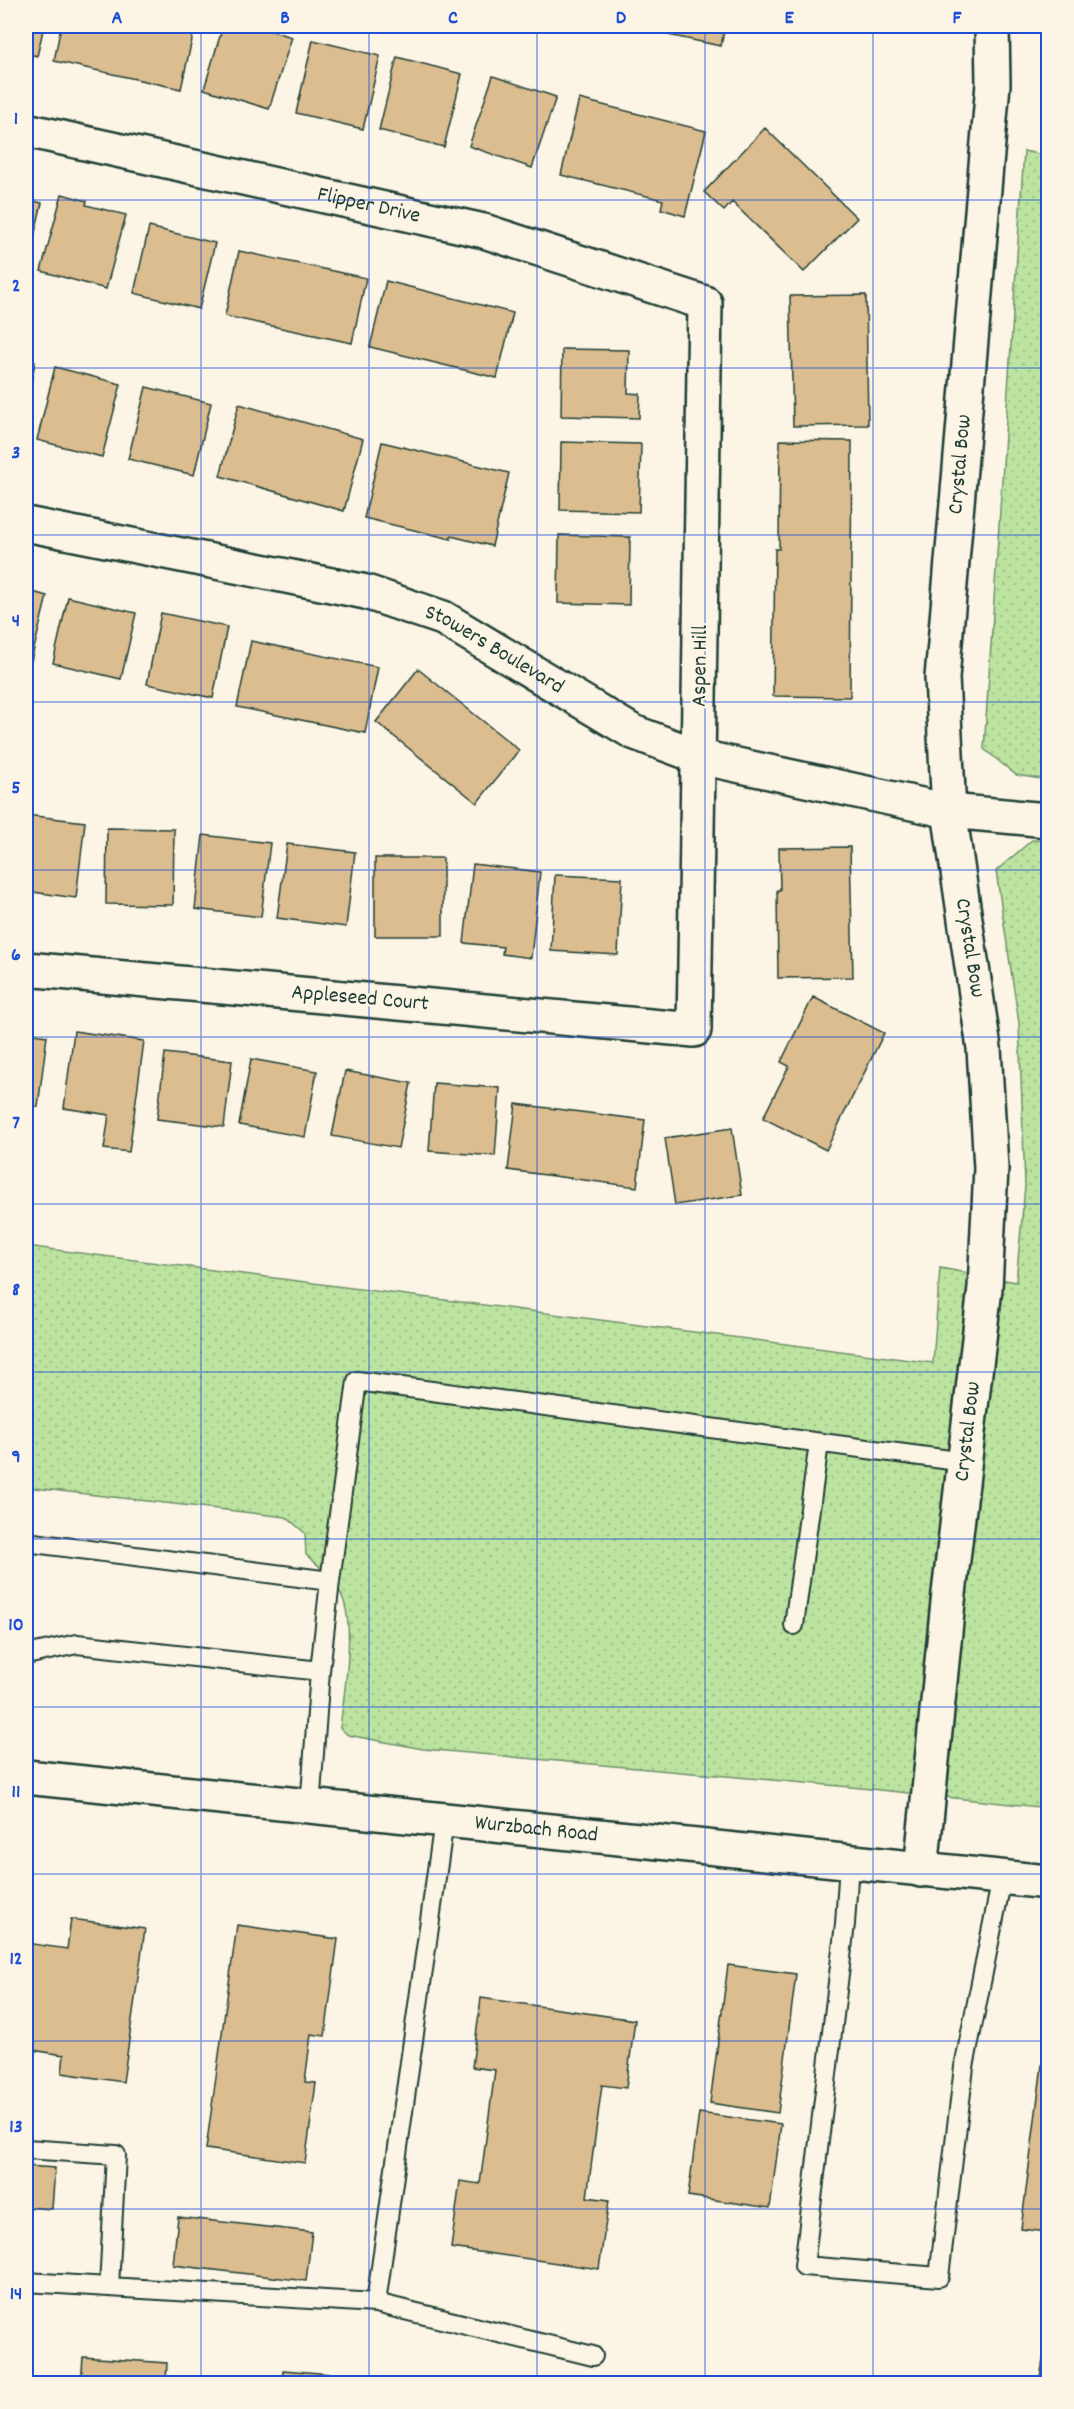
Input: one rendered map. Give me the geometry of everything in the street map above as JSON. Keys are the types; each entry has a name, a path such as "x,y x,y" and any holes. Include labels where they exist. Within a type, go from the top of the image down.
{"street":[{"name":"Crystal Bow","path":"921,1870 948,1602 985,1288 991,1168 984,1048 948,811 942,678 992,96 992,26"},
{"name":"Flipper Drive","path":"26,130 484,231 705,303"},
{"name":"Aspen Hill","path":"694,1030 700,757 705,303"},
{"name":"Stowers Boulevard","path":"26,524 377,596 443,618 633,732 700,757 948,811 1048,820"},
{"name":"Appleseed Court","path":"26,969 694,1030"},
{"name":"Wurzbach Road","path":"26,1777 310,1808 1048,1882"}],"lane":[{"path":"310,1808 320,1671 357,1382 965,1462"},
{"path":"794,1625 819,1443"},
{"path":"26,1542 330,1581"},
{"path":"26,1655 77,1644 320,1671"},
{"path":"376,2303 444,1821"},
{"path":"849,1863 845,1924 804,2266 939,2277 964,2067 1002,1878"},
{"path":"26,2149 116,2155 110,2287"},
{"path":"26,2282 376,2303 593,2356"}],"green space":[{"path":"1024,151 1048,156 1048,780 1016,775 984,749"},
{"path":"1032,840 1048,841 1048,1808 861,1788 423,1749 348,1735 340,1728 349,1639 345,1605 333,1581 306,1555 305,1533 286,1517 26,1487 26,1246 933,1363 940,1268 1016,1282 1025,1186 1019,1023 996,871"}],"building":[{"path":"26,26 44,26 37,56 26,53"},
{"path":"61,26 195,26 181,89 54,61"},
{"path":"223,26 255,26 292,37 269,109 204,89"},
{"path":"634,26 657,26 656,30"},
{"path":"670,26 725,26 721,46 668,35"},
{"path":"313,40 380,56 363,129 296,113"},
{"path":"397,57 462,74 444,147 379,130"},
{"path":"493,76 556,97 532,168 469,146"},
{"path":"579,99 706,131 685,216 661,209 663,200 561,175"},
{"path":"765,128 857,218 804,272 732,202 724,211 704,192"},
{"path":"62,194 87,201 86,205 126,215 106,289 41,271"},
{"path":"26,199 42,203 26,270"},
{"path":"149,227 215,243 199,309 134,293"},
{"path":"239,251 366,278 352,343 225,316"},
{"path":"386,281 513,313 497,378 370,347"},
{"path":"866,295 868,425 793,426 790,296"},
{"path":"562,349 629,350 628,393 640,394 639,418 561,416"},
{"path":"26,361 35,362 26,412"},
{"path":"55,367 121,384 102,457 37,440"},
{"path":"146,387 211,403 194,475 128,459"},
{"path":"239,404 363,439 344,511 220,476"},
{"path":"780,440 852,441 850,697 773,696 775,549 779,549"},
{"path":"382,442 509,473 492,546 451,536 451,539 364,518"},
{"path":"561,442 641,444 639,512 560,510"},
{"path":"559,535 630,537 629,605 558,603"},
{"path":"26,590 47,596 31,661 26,659"},
{"path":"68,597 136,613 121,679 53,663"},
{"path":"161,613 227,627 213,698 147,684"},
{"path":"251,641 378,667 365,733 237,707"},
{"path":"418,669 519,750 477,803 376,722"},
{"path":"26,815 85,822 76,898 26,891"},
{"path":"107,828 174,829 173,905 106,904"},
{"path":"203,835 270,843 261,917 195,909"},
{"path":"287,844 355,852 346,927 277,918"},
{"path":"850,847 853,977 778,978 779,848"},
{"path":"375,858 443,858 443,936 375,936"},
{"path":"473,864 540,872 531,958 502,954 503,947 464,943"},
{"path":"555,875 622,878 618,955 551,951"},
{"path":"813,997 884,1033 826,1150 763,1118 789,1066 781,1062"},
{"path":"74,1031 144,1041 129,1152 104,1149 109,1115 64,1108"},
{"path":"26,1033 47,1036 38,1107 26,1105"},
{"path":"165,1053 232,1061 224,1127 157,1119"},
{"path":"251,1059 317,1071 305,1137 239,1125"},
{"path":"345,1071 411,1083 398,1148 332,1136"},
{"path":"434,1083 500,1088 495,1156 429,1151"},
{"path":"516,1104 645,1120 637,1187 508,1170"},
{"path":"732,1128 742,1195 675,1205 665,1138"},
{"path":"71,1919 145,1929 123,2082 62,2073 64,2055 26,2049 26,1943 67,1949"},
{"path":"237,1925 338,1939 325,2036 311,2034 305,2082 316,2083 305,2163 206,2149"},
{"path":"728,1965 796,1974 778,2113 710,2103"},
{"path":"481,1998 635,2020 626,2088 602,2085 587,2197 609,2200 599,2269 451,2248 460,2181 480,2184 495,2070 472,2067"},
{"path":"1042,2065 1048,2065 1048,2232 1021,2229"},
{"path":"699,2113 781,2124 770,2208 688,2196"},
{"path":"26,2166 55,2168 52,2209 26,2207"},
{"path":"178,2217 312,2232 306,2281 173,2265"},
{"path":"1044,2354 1048,2355 1048,2384 1039,2384"},
{"path":"83,2357 167,2363 166,2384 81,2384"},
{"path":"283,2370 367,2377 367,2384 282,2384"}]}
